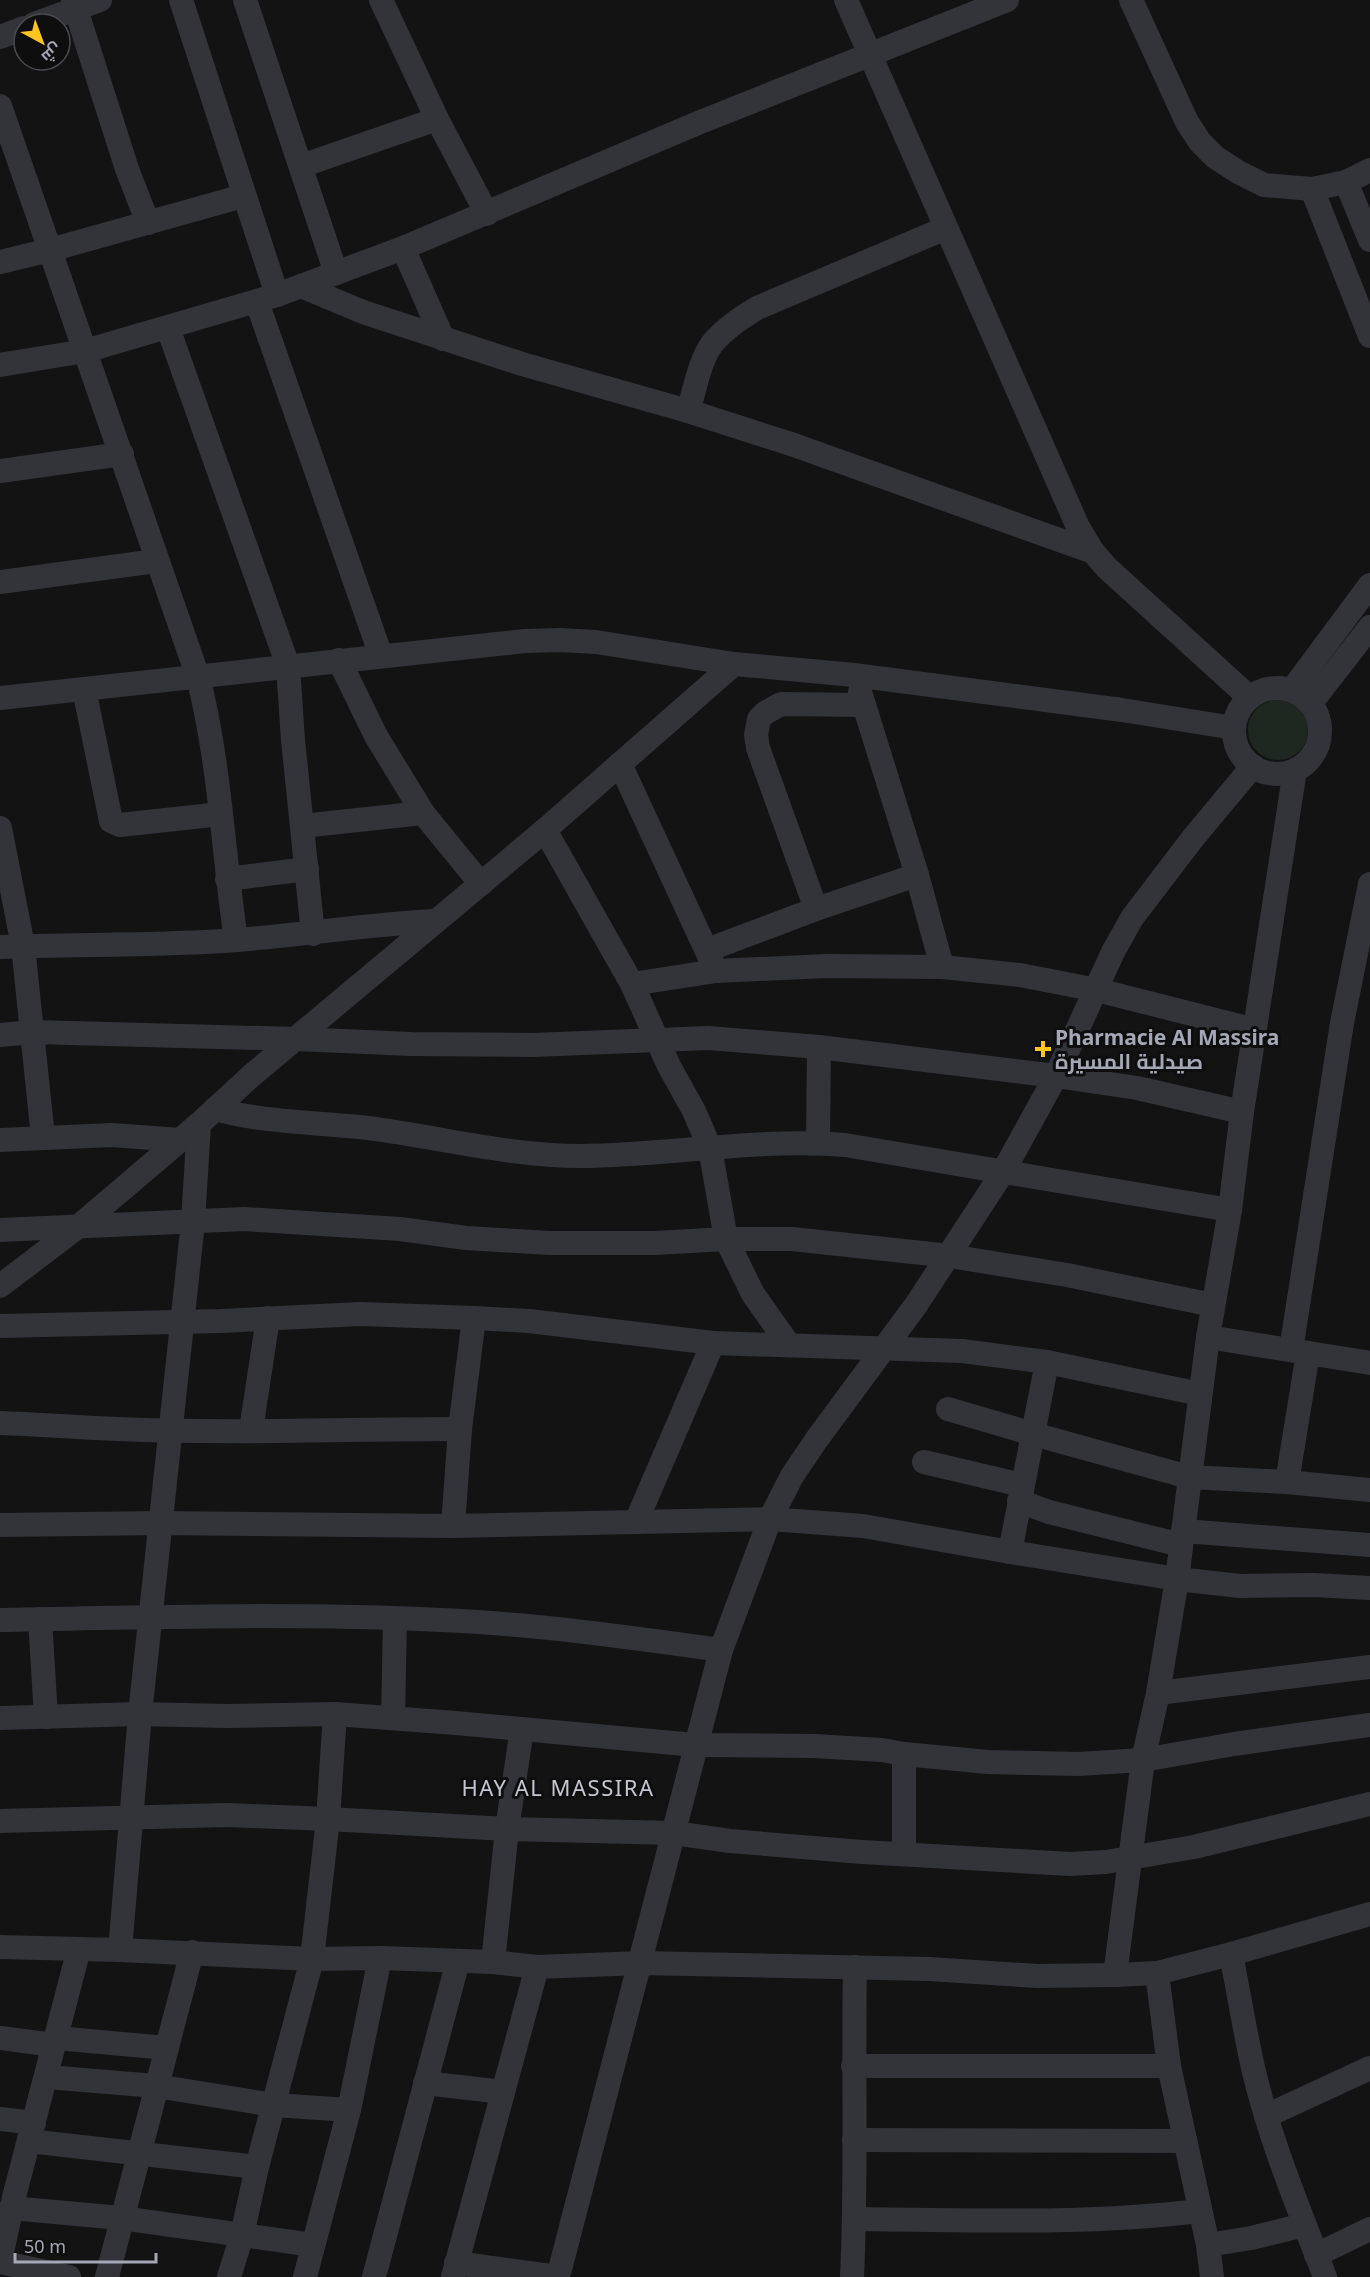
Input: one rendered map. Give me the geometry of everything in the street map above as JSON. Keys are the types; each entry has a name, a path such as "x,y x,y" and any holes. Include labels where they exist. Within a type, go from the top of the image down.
{"street":[{"path":"59,12 75,4 100,0"},
{"path":"181,0 243,196 267,298 381,656"},
{"path":"245,0 336,273"},
{"path":"381,0 437,119 487,214"},
{"path":"846,0 1078,527 1093,552 1126,587 1250,698"},
{"path":"0,365 85,351 168,328 267,298 404,249 698,123 1007,0"},
{"path":"1131,0 1187,122 1200,142 1215,157 1238,172 1264,184 1312,189 1346,182 1370,170"},
{"path":"75,4 127,169 148,223"},
{"path":"0,106 198,677 215,758 227,879 236,940"},
{"path":"301,166 437,119"},
{"path":"1346,182 1370,240"},
{"path":"1312,189 1370,336"},
{"path":"0,262 243,196"},
{"path":"688,411 706,354 713,343 737,321 757,308 946,228"},
{"path":"404,249 443,339"},
{"path":"301,286 363,312 443,339 688,411 794,445 1093,552"},
{"path":"168,328 288,666 293,740 314,934"},
{"path":"0,471 122,454"},
{"path":"0,582 156,561"},
{"path":"1301,697 1370,585"},
{"path":"1301,697 1370,627"},
{"path":"0,698 339,660 525,641 560,640 596,642 734,664 854,675 1122,710 1234,728"},
{"path":"339,660 376,736 423,813 481,884"},
{"path":"0,1286 79,1226 436,921 545,831 734,664"},
{"path":"854,675 917,875 942,967"},
{"path":"84,689 111,821 120,825 221,814"},
{"path":"1270,689 1301,697 1317,714 1320,727 1319,741 1310,758 1295,770 1282,774 1267,773 1252,766 1243,757 1237,745 1234,728 1241,707 1263,690 1270,689"},
{"path":"816,909 758,748 756,725 765,712 781,704 864,705"},
{"path":"620,764 711,961"},
{"path":"537,1967 454,2270 558,2277 721,1650 770,1519 792,1476 950,1256 1003,1172 1056,1076 1113,952 1132,918 1252,766"},
{"path":"1116,1975 1143,1760 1158,1693 1177,1579 1208,1337 1230,1210 1242,1112 1295,770"},
{"path":"303,826 423,813"},
{"path":"0,828 12,947 33,1032 43,1137"},
{"path":"545,831 632,984 669,1066 694,1111 710,1148 726,1239 753,1294 789,1345"},
{"path":"227,879 307,868"},
{"path":"632,984 711,961 816,909 917,875"},
{"path":"1287,1482 1300,1352 1342,1023 1370,884"},
{"path":"12,947 160,945 314,934 389,923 436,921"},
{"path":"711,961 827,966 942,967 1020,975 1097,990 1255,1030"},
{"path":"0,1035 33,1032 411,1044 522,1045 708,1038 819,1047 1056,1076 1137,1088 1242,1112"},
{"path":"818,1143 819,1047"},
{"path":"0,1140 111,1135 259,1119 367,1128 541,1153 579,1156 818,1143 876,1149 1230,1210"},
{"path":"120,1950 140,1714 193,1222 198,1124"},
{"path":"0,1230 244,1219 400,1229 466,1238 550,1243 655,1243 726,1239 803,1240 950,1256 1067,1275 1214,1305"},
{"path":"0,1326 182,1322 360,1314 474,1317 541,1322 713,1343 962,1351 1047,1362 1200,1394"},
{"path":"453,1526 460,1430 474,1317"},
{"path":"251,1430 268,1318"},
{"path":"1208,1337 1370,1363"},
{"path":"636,1522 713,1343"},
{"path":"1010,1552 1047,1362"},
{"path":"948,1409 1189,1477 1287,1482 1370,1490"},
{"path":"0,1423 170,1430 460,1430"},
{"path":"924,1462 1021,1493 1049,1512 1182,1538 1370,1545"},
{"path":"0,1525 161,1523 453,1526 770,1519 863,1526 1177,1579 1240,1586 1314,1585 1370,1588"},
{"path":"0,1620 150,1617 442,1620 543,1628 721,1650"},
{"path":"39,1619 46,1717"},
{"path":"393,1718 394,1619"},
{"path":"1158,1693 1370,1667"},
{"path":"0,1718 140,1714 227,1716 335,1714 695,1746 814,1746 882,1750 988,1762 1067,1764 1143,1760 1234,1744 1370,1725"},
{"path":"229,2277 242,2235 257,2167 312,1959 328,1818 335,1714"},
{"path":"493,1962 507,1829 522,1729"},
{"path":"904,1754 904,1854"},
{"path":"0,1821 227,1815 328,1818 507,1829 674,1833 730,1840 904,1854 1070,1864 1106,1862 1215,1842 1370,1804"},
{"path":"0,1947 192,1952 312,1959 380,1958 493,1962 537,1967 641,1963 929,1969 1037,1976 1116,1975 1157,1973 1370,1914"},
{"path":"69,2277 0,2262 8,2198 32,2132 79,1949"},
{"path":"107,2277 192,1952"},
{"path":"1231,1954 1254,2072 1266,2116 1304,2225 1321,2266 1370,2229"},
{"path":"305,2277 349,2110 380,1958"},
{"path":"374,2277 458,1961"},
{"path":"852,2277 855,2219 853,2066 855,1967"},
{"path":"1157,1973 1169,2066 1208,2245 1212,2277"},
{"path":"0,2038 167,2048"},
{"path":"853,2066 1169,2066"},
{"path":"1266,2116 1370,2068"},
{"path":"47,2077 156,2086 274,2105 349,2110"},
{"path":"425,2083 503,2092"},
{"path":"0,2119 32,2132 139,2154 257,2167"},
{"path":"854,2140 1185,2141"},
{"path":"8,2198 121,2218 313,2246"},
{"path":"855,2219 1066,2220 1144,2217 1199,2211"},
{"path":"1208,2245 1251,2238 1304,2225"}],"shaded area":[{"path":"1278,700 1295,705 1303,713 1308,730 1303,747 1295,755 1278,760 1261,755 1253,747 1248,730 1253,713 1261,705"}],"place":[{"name":"Pharmacie Al Massira صيدلية المسيرة","path":"1043,1049"}],"district":[{"name":"HAY AL MASSIRA","path":"558,1787"}]}
